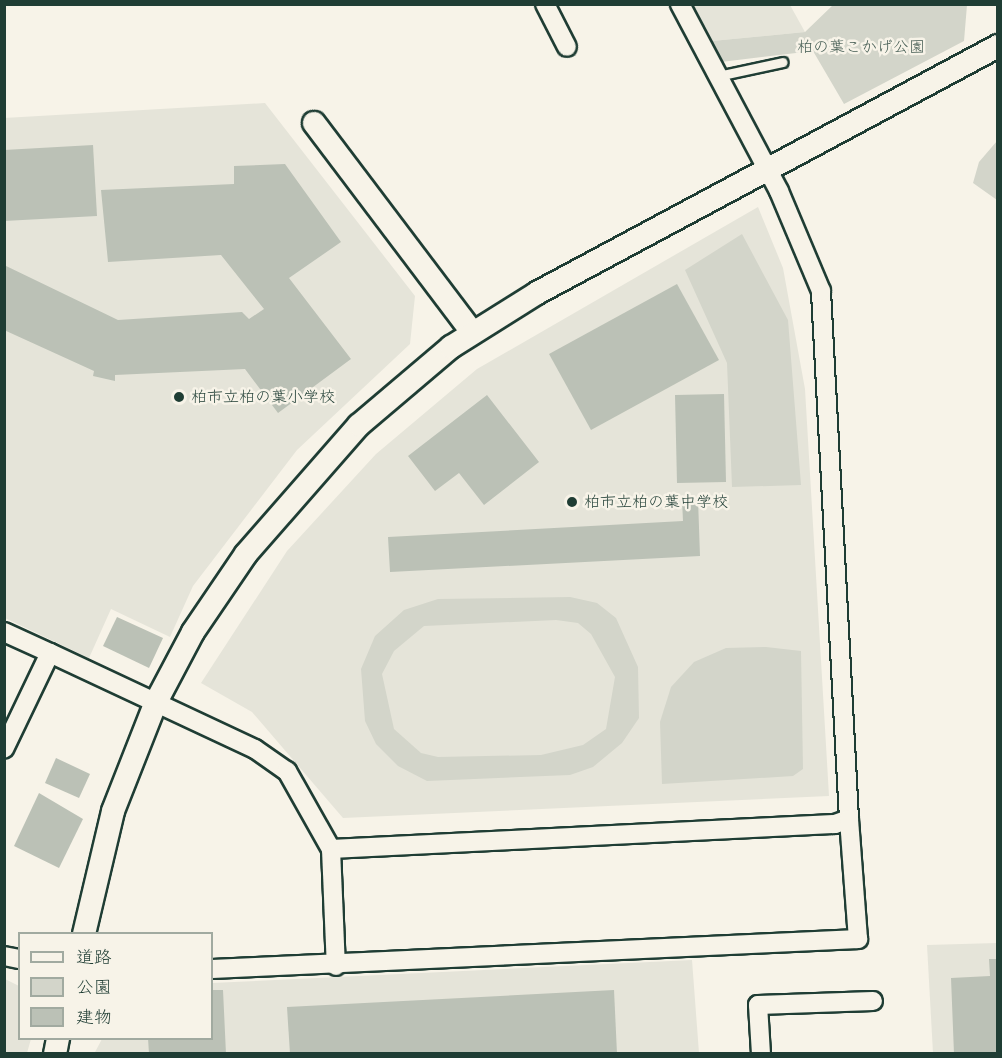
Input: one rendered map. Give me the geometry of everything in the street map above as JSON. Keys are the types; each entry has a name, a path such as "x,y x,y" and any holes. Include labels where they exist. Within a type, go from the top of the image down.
{"street":[{"path":"545,4 567,47"},
{"path":"213,969 336,966 858,939 849,819 822,291 767,170 680,4"},
{"path":"84,932 113,811 156,702 213,601 276,516 359,425 472,332 998,46"},
{"path":"314,123 472,332"},
{"path":"4,632 255,749 287,771 331,849 336,966"},
{"path":"4,749 50,653"},
{"path":"331,849 835,824 849,819"},
{"path":"761,1053 758,1005 873,1001"}],"lane":[{"path":"718,76 783,62"}],"shaded area":[{"path":"692,5 790,5 805,32 712,41"},
{"name":"柏市立柏の葉小学校","path":"265,103 415,296 410,344 297,450 193,586 170,637 111,609 89,658 5,618 4,118"},
{"name":"柏市立柏の葉中学校","path":"758,207 783,268 805,389 829,796 343,818 252,712 201,683 287,551 376,454 477,369"},
{"path":"997,943 997,1053 933,1053 927,945"},
{"path":"692,960 699,1053 94,1054 101,1040 213,1040 213,983"},
{"path":"5,979 18,986 18,1040 31,1040 27,1053 5,1053"}],"green space":[{"name":"柏の葉こかげ公園","path":"833,5 967,5 964,41 844,104 813,51 721,62 712,41 805,32"},
{"path":"997,141 997,200 973,183 979,162"},
{"path":"742,234 788,320 801,485 732,487 727,363 685,270"},
{"path":"570,597 597,603 616,618 638,667 639,718 622,743 593,767 570,775 427,781 398,766 376,744 365,721 361,669 375,636 404,610 438,599","holes":["556,620 578,623 591,634 615,677 606,729 583,745 541,755 438,757 421,753 394,729 382,674 394,651 424,626"]},
{"path":"766,647 801,651 803,769 793,776 662,784 660,722 671,687 694,662 726,648"}],"building":[{"path":"93,145 97,216 4,221 4,150"},
{"path":"285,164 341,242 289,278 351,359 278,413 245,369 115,375 115,381 93,376 94,371 4,330 4,265 118,320 242,312 249,319 264,309 221,255 108,262 101,190 234,184 234,166"},
{"path":"677,284 719,360 591,430 549,354"},
{"path":"724,394 726,482 677,483 675,395"},
{"path":"487,395 539,462 484,505 459,473 435,491 408,456"},
{"path":"698,499 700,556 390,572 388,537 683,521 682,500"},
{"path":"117,617 163,638 149,668 103,646"},
{"path":"56,758 90,774 79,798 45,783"},
{"path":"39,793 83,819 59,868 14,846"},
{"path":"989,959 998,959 998,1054 954,1054 951,978 990,976"},
{"path":"213,990 223,990 226,1054 149,1054 148,1040 213,1040"},
{"path":"614,990 617,1054 290,1054 287,1007"}],"place":[{"name":"柏市立柏の葉小学校","path":"179,397"},
{"name":"柏市立柏の葉中学校","path":"572,502"}]}
